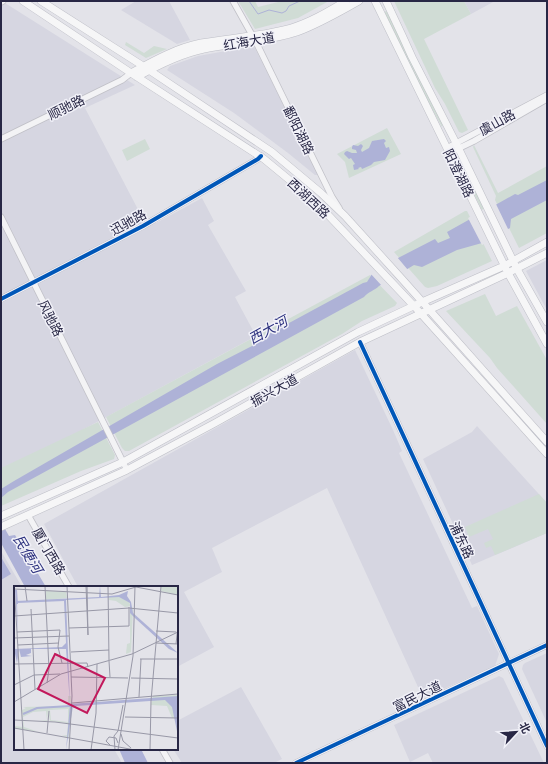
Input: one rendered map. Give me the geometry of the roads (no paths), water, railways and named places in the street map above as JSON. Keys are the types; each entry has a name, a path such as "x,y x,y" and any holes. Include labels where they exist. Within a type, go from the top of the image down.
{"main road":[{"name":"西湖西路","path":"23,1 134,75 261,156 315,201 414,306 547,454"},
{"name":"西湖西路","path":"41,1 146,68 272,152 320,193 345,216 547,442"},
{"name":"红海大道","path":"134,75 146,68 192,52 299,26 346,1"},
{"name":"红海大道","path":"252,38 296,32 323,21 359,1"},
{"name":"阳澄湖路","path":"375,1 504,266 547,344"},
{"name":"阳澄湖路","path":"386,1 412,57 458,146 518,269 547,322"},
{"name":"振兴大道","path":"4,515 123,462 358,332 504,266 547,242"},
{"name":"振兴大道","path":"1,527 127,470 360,342 518,269 547,252"}],"street":[{"name":"鄱阳湖路","path":"229,1 252,38"},
{"name":"鄱阳湖路","path":"233,1 332,197 345,216"},
{"name":"顺驰路","path":"1,140 134,75"},
{"name":"虞山路","path":"458,146 547,95"},
{"name":"虞山路","path":"448,150 547,99"},
{"name":"迅驰路","path":"1,299 143,226 261,156"},
{"name":"风驰路","path":"1,217 127,470"},
{"name":"浦东路","path":"360,342 547,746"},
{"name":"厦门西路","path":"28,515 68,586"},
{"name":"富民大道","path":"296,763 547,645"},
{"path":"163,750 170,763"}],"water":[{"path":"384,139 386,141 384,143 386,148 389,147 390,151 385,160 374,162 362,169 361,167 354,170 353,165 355,164 351,158 349,159 344,154 345,152 357,153 356,150 352,149 352,147 353,145 358,146 361,144 363,146 361,150 362,152 369,148 372,141"},
{"path":"547,180 547,200 511,219 510,228 482,243 457,250 422,267 414,265 368,293 364,297 8,492 1,498 1,489 14,481 217,364 252,346 254,342 367,282 372,274 398,258 435,239 438,243 450,238 447,232 515,194 518,195"},
{"path":"1,522 9,536 15,535 45,586 24,586 1,543"},
{"path":"1,557 11,574 1,580"},
{"path":"119,750 142,750 148,763 125,763"}],"waterway":[{"path":"249,1 258,14 269,10 282,13 286,11 289,6 300,1"}],"water label":[{"name":"西大河","path":"268,330"},
{"name":"民便河","path":"28,554"}]}
